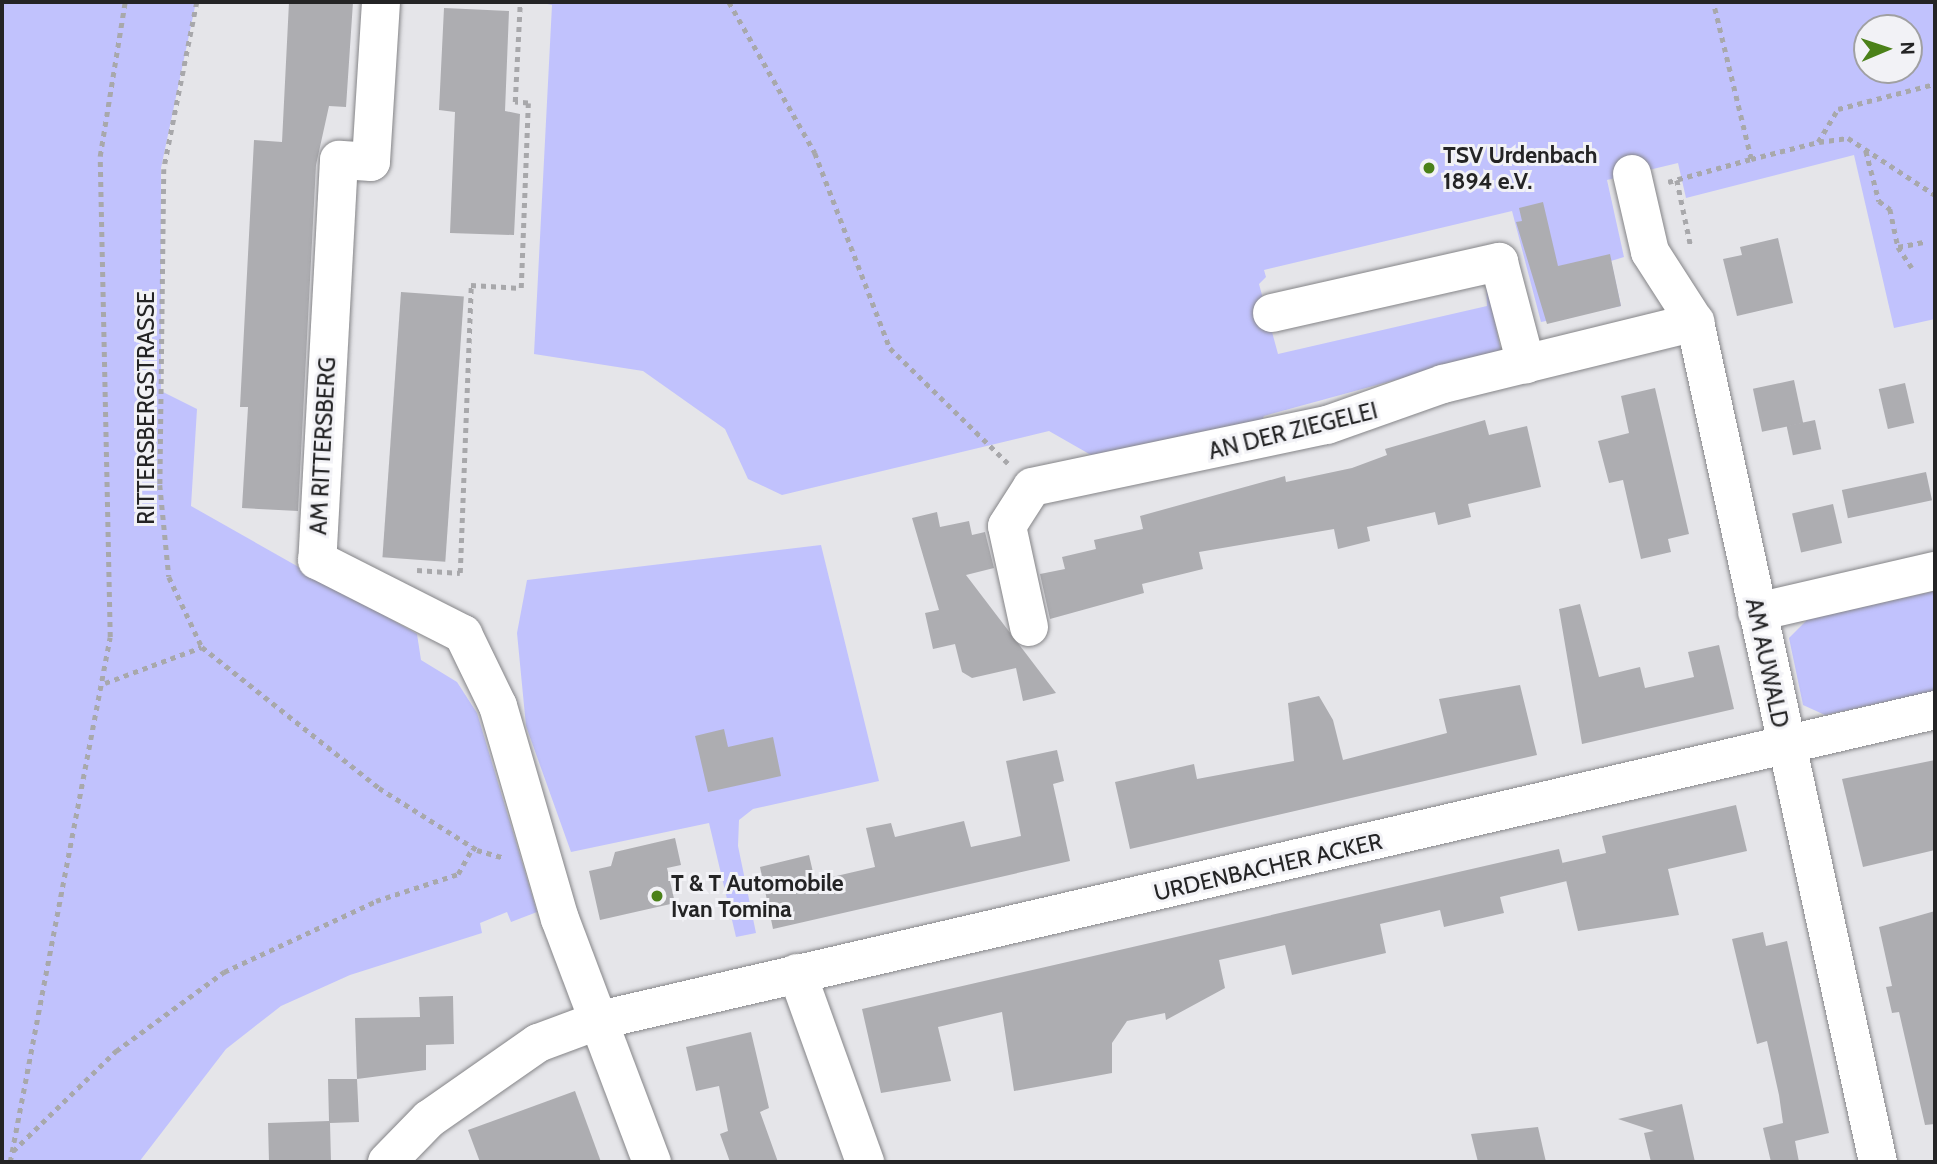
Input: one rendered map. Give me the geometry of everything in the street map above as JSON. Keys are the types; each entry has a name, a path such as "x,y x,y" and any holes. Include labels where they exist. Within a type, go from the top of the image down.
{"street":[{"name":"AM RITTERSBERG","path":"380,2 371,162 339,160 317,560 463,634 498,706 546,869 652,1162"},
{"name":"AM AUWALD","path":"1634,182 1650,252 1695,322 1784,745 1878,1162"},
{"path":"1272,313 1499,262 1525,364"},
{"name":"AN DER ZIEGELEI","path":"1032,487 1327,425 1525,364 1695,322"},
{"path":"1029,627 1007,526 1032,487"},
{"path":"1757,611 1935,571"},
{"name":"URDENBACHER ACKER","path":"387,1162 429,1119 538,1043 600,1020 1935,710"},
{"path":"797,973 865,1162"}],"path":[{"path":"10,1162 105,683 110,573 100,156 125,2"},
{"name":"RITTERSBERGSTRASSE","path":"197,2 164,169 160,485 169,577 202,647 379,788 473,847 546,869"},
{"path":"436,571 460,573 471,285 521,288 528,103 515,102 520,2"},
{"path":"729,2 815,153 890,348 1032,487"},
{"path":"1713,2 1751,159"},
{"path":"1818,142 1838,109 1935,84"},
{"path":"1634,182 1751,159 1818,142 1848,138 1934,194 1935,201"},
{"path":"1866,151 1898,247 1912,268"},
{"path":"1898,247 1924,242"},
{"path":"105,683 202,647"},
{"path":"13,1152 116,1051 224,972 376,901 458,874 473,847"}],"shaded area":[{"path":"2,2 196,2 161,168 161,391 197,409 191,506 417,634 421,660 457,682 477,713 537,912 511,922 507,912 480,923 482,933 350,975 281,1006 226,1049 139,1162 2,1162"},
{"path":"538,2 1935,2 1935,319 1894,328 1854,155 1686,198 1678,163 1607,180 1624,257 1611,261 1621,306 1541,322 1512,211 1264,270 1266,277 1259,284 1278,354 1487,306 1486,281 1501,351 1264,416 1259,426 1098,459 1049,431 782,495 748,479 725,429 643,371 534,354 552,5"},
{"path":"821,545 879,781 753,809 739,820 738,846 756,933 736,937 709,823 571,852 526,726 517,633 527,580"},
{"path":"1935,591 1935,691 1825,715 1803,705 1789,638 1808,619"}],"building":[{"path":"289,2 353,2 346,107 329,106 316,165 298,511 242,508 248,407 240,407 254,140 282,142"},
{"path":"444,8 509,11 505,111 520,114 514,235 450,233 455,112 439,110"},
{"path":"1543,202 1558,266 1610,254 1621,306 1547,324 1516,222 1522,221 1519,208"},
{"path":"1778,238 1793,303 1737,316 1723,259 1742,255 1740,247"},
{"path":"401,292 464,296 445,562 382,557"},
{"path":"1794,380 1803,423 1762,432 1753,389"},
{"path":"1905,383 1914,423 1888,429 1879,389"},
{"path":"1655,388 1689,534 1668,539 1671,552 1641,559 1623,480 1609,483 1598,441 1629,433 1621,396"},
{"path":"1485,420 1489,435 1527,426 1541,487 1468,504 1471,517 1438,525 1435,512 1367,527 1370,541 1338,549 1334,529 1199,552 1203,569 1142,584 1144,593 1050,619 1040,574 1065,569 1062,557 1096,549 1094,540 1143,529 1140,516 1285,476 1286,482 1352,468 1387,455 1385,449"},
{"path":"1815,420 1821,449 1793,455 1787,426"},
{"path":"1926,472 1932,500 1848,518 1842,490"},
{"path":"1833,504 1842,543 1801,552 1792,513"},
{"path":"937,512 940,527 969,521 972,535 985,532 994,568 966,575 1056,693 1023,701 1016,668 972,678 962,672 955,644 933,649 925,613 939,610 912,518"},
{"path":"1580,604 1599,677 1640,667 1645,688 1694,677 1688,652 1719,645 1734,709 1582,744 1559,609"},
{"path":"1520,685 1537,755 1130,849 1115,782 1194,764 1197,779 1294,761 1288,703 1319,696 1333,720 1343,760 1447,733 1439,699"},
{"path":"724,729 728,747 773,737 781,776 708,792 695,736"},
{"path":"1057,750 1064,781 1053,784 1070,861 773,929 760,867 809,855 815,881 875,867 866,828 891,823 895,837 964,821 971,847 1021,836 1006,761"},
{"path":"1935,760 1935,850 1863,867 1842,779"},
{"path":"1736,805 1747,851 1668,869 1679,915 1578,931 1562,863 1606,853 1602,836"},
{"path":"675,838 681,865 667,868 675,903 600,920 589,871 611,866 615,852"},
{"path":"1559,849 1567,881 1500,897 1504,913 1444,927 1440,910 1380,924 1386,953 1292,975 1285,945 1219,960 1225,988 1166,1020 1165,1013 1127,1021 1112,1043 1112,1073 1014,1091 1002,1012 938,1027 951,1081 881,1093 862,1009"},
{"path":"1935,911 1935,1124 1925,1125 1899,1012 1892,1013 1886,987 1892,986 1879,927"},
{"path":"1763,932 1766,946 1787,941 1829,1133 1795,1141 1799,1162 1771,1162 1763,1128 1783,1123 1779,1095 1767,1041 1757,1044 1732,939"},
{"path":"453,996 454,1044 426,1045 426,1070 357,1079 355,1018 420,1017 419,997"},
{"path":"751,1032 769,1108 760,1112 778,1162 730,1162 720,1134 728,1131 719,1086 696,1091 686,1047"},
{"path":"328,1079 357,1079 359,1122 330,1123 331,1162 269,1162 268,1123 329,1121"},
{"path":"575,1091 601,1162 480,1162 468,1130"},
{"path":"1682,1104 1695,1162 1651,1162 1644,1133 1654,1131 1618,1119"},
{"path":"1538,1127 1546,1162 1478,1162 1471,1134"}],"place":[{"name":"TSV Urdenbach 1894 e.V.","path":"1429,168"},
{"name":"T & T Automobile Ivan Tomina","path":"657,896"}]}
